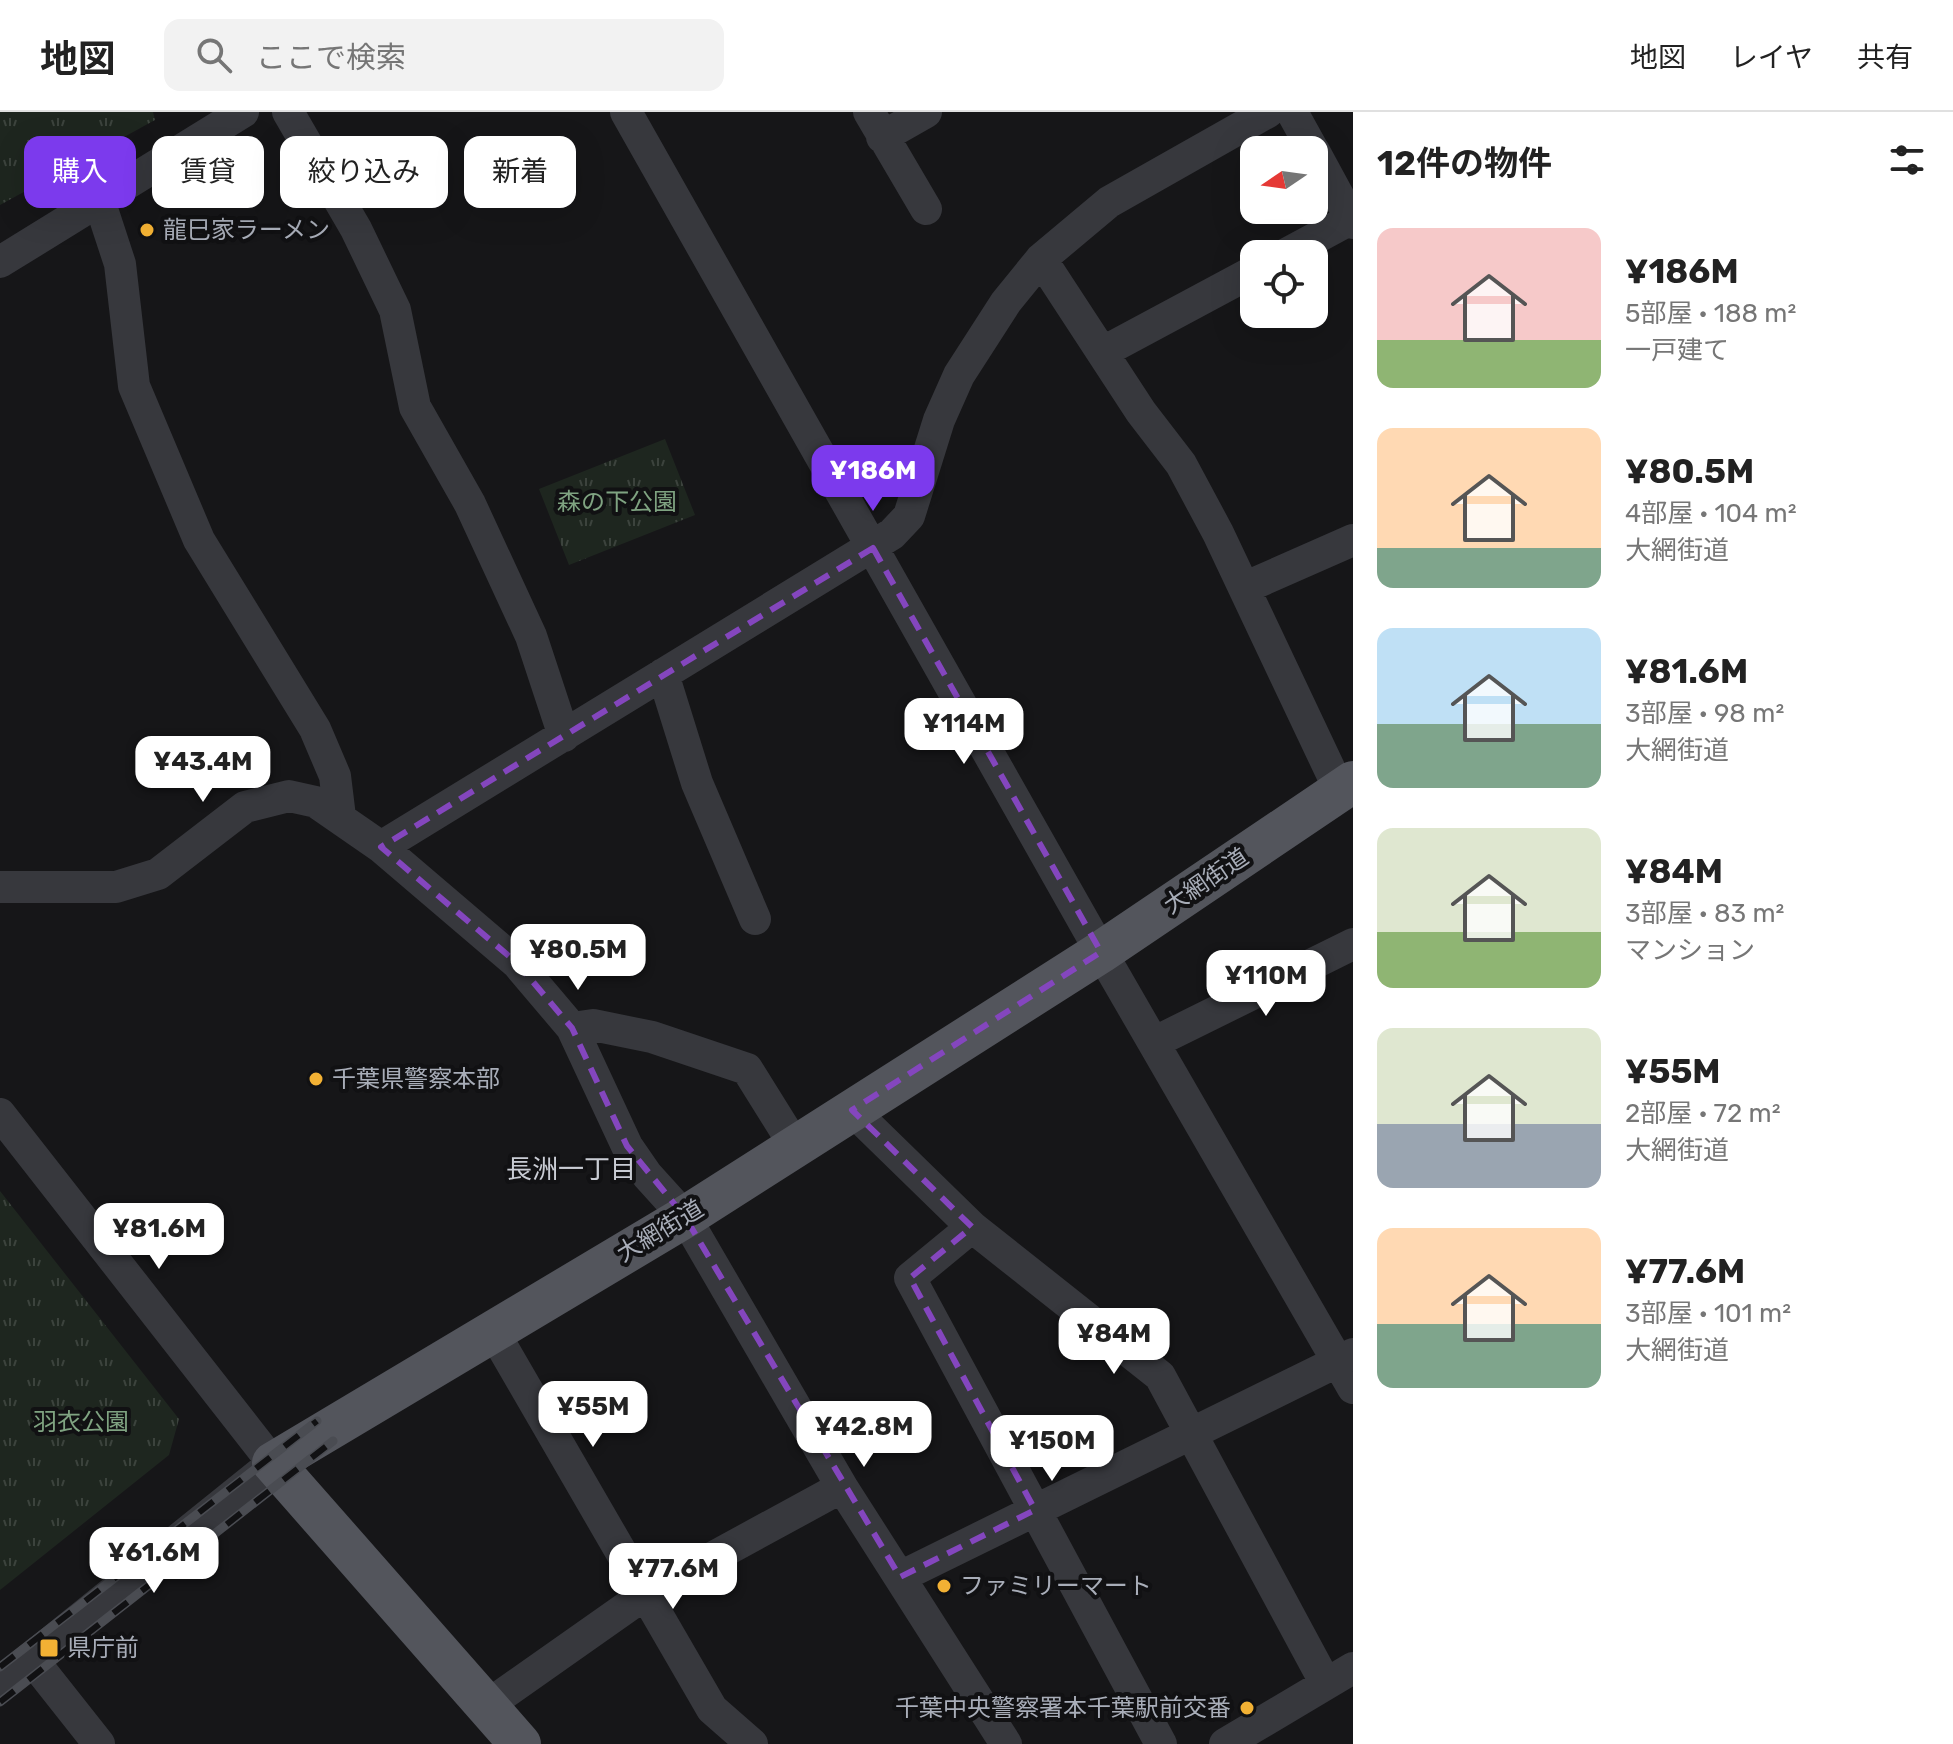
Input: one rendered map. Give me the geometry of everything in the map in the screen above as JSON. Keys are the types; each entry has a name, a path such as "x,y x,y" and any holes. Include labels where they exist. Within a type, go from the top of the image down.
{"main road":[{"name":"大網街道","path":"273,1463 685,1217 1101,952 1346,786"},
{"path":"273,1463 514,1742"}],"street":[{"path":"136,171 192,126 243,112"},
{"path":"288,112 356,229 395,310 415,407 470,504 531,636 564,736"},
{"path":"626,112 1101,952 1348,1369 1192,1432 900,1577"},
{"path":"926,112 876,124 926,209"},
{"path":"381,847 857,552 873,548 909,516 935,433 959,375 1006,302 1041,259 1109,202 1268,112"},
{"path":"1292,112 1306,136"},
{"path":"1314,240 1352,221 1328,177"},
{"path":"0,262 86,208"},
{"path":"102,208 120,264 134,386 199,540 315,729 335,776 340,817"},
{"path":"1041,259 1181,464 1346,786"},
{"path":"1103,352 1240,279"},
{"path":"1244,588 1353,540"},
{"path":"663,674 697,783 755,919"},
{"path":"0,887 116,887 158,874 245,807 267,799 289,796 316,802 381,847 517,963 572,1028 627,1146 647,1175 685,1217 842,1487 1006,1744"},
{"path":"1155,1042 1353,944"},
{"path":"572,1028 593,1025 652,1037 747,1069 795,1146"},
{"path":"852,1110 972,1227 1160,1376 1340,1676 1225,1744"},
{"path":"0,1114 273,1463 0,1683"},
{"path":"972,1227 910,1278 1161,1744"},
{"path":"493,1331 712,1709 752,1744"},
{"path":"485,1707 644,1595 842,1487"},
{"path":"31,1658 99,1744"}],"highlighted area":[{"path":"873,548 1101,952 852,1110 972,1227 910,1278 1035,1510 900,1577 685,1217 627,1146 572,1028 517,963 381,847"}],"green space":[{"path":"0,112 153,112 155,120 126,136 24,136 24,192 0,205"},
{"name":"森の下公園","path":"665,439 695,515 569,565 539,489"},
{"name":"羽衣公園","path":"0,1191 179,1419 169,1455 0,1590"}],"railway":[{"path":"0,1667 317,1421"},
{"path":"0,1702 333,1441"}],"place":[{"name":"龍巳家ラーメン","path":"147,230"},
{"name":"千葉県警察本部","path":"316,1079"},
{"name":"ファミリーマート","path":"944,1586"},
{"name":"県庁前","path":"49,1648"},
{"name":"千葉中央警察署本千葉駅前交番","path":"1247,1708"}],"district":[{"name":"長洲一丁目","path":"571,1169"}]}
